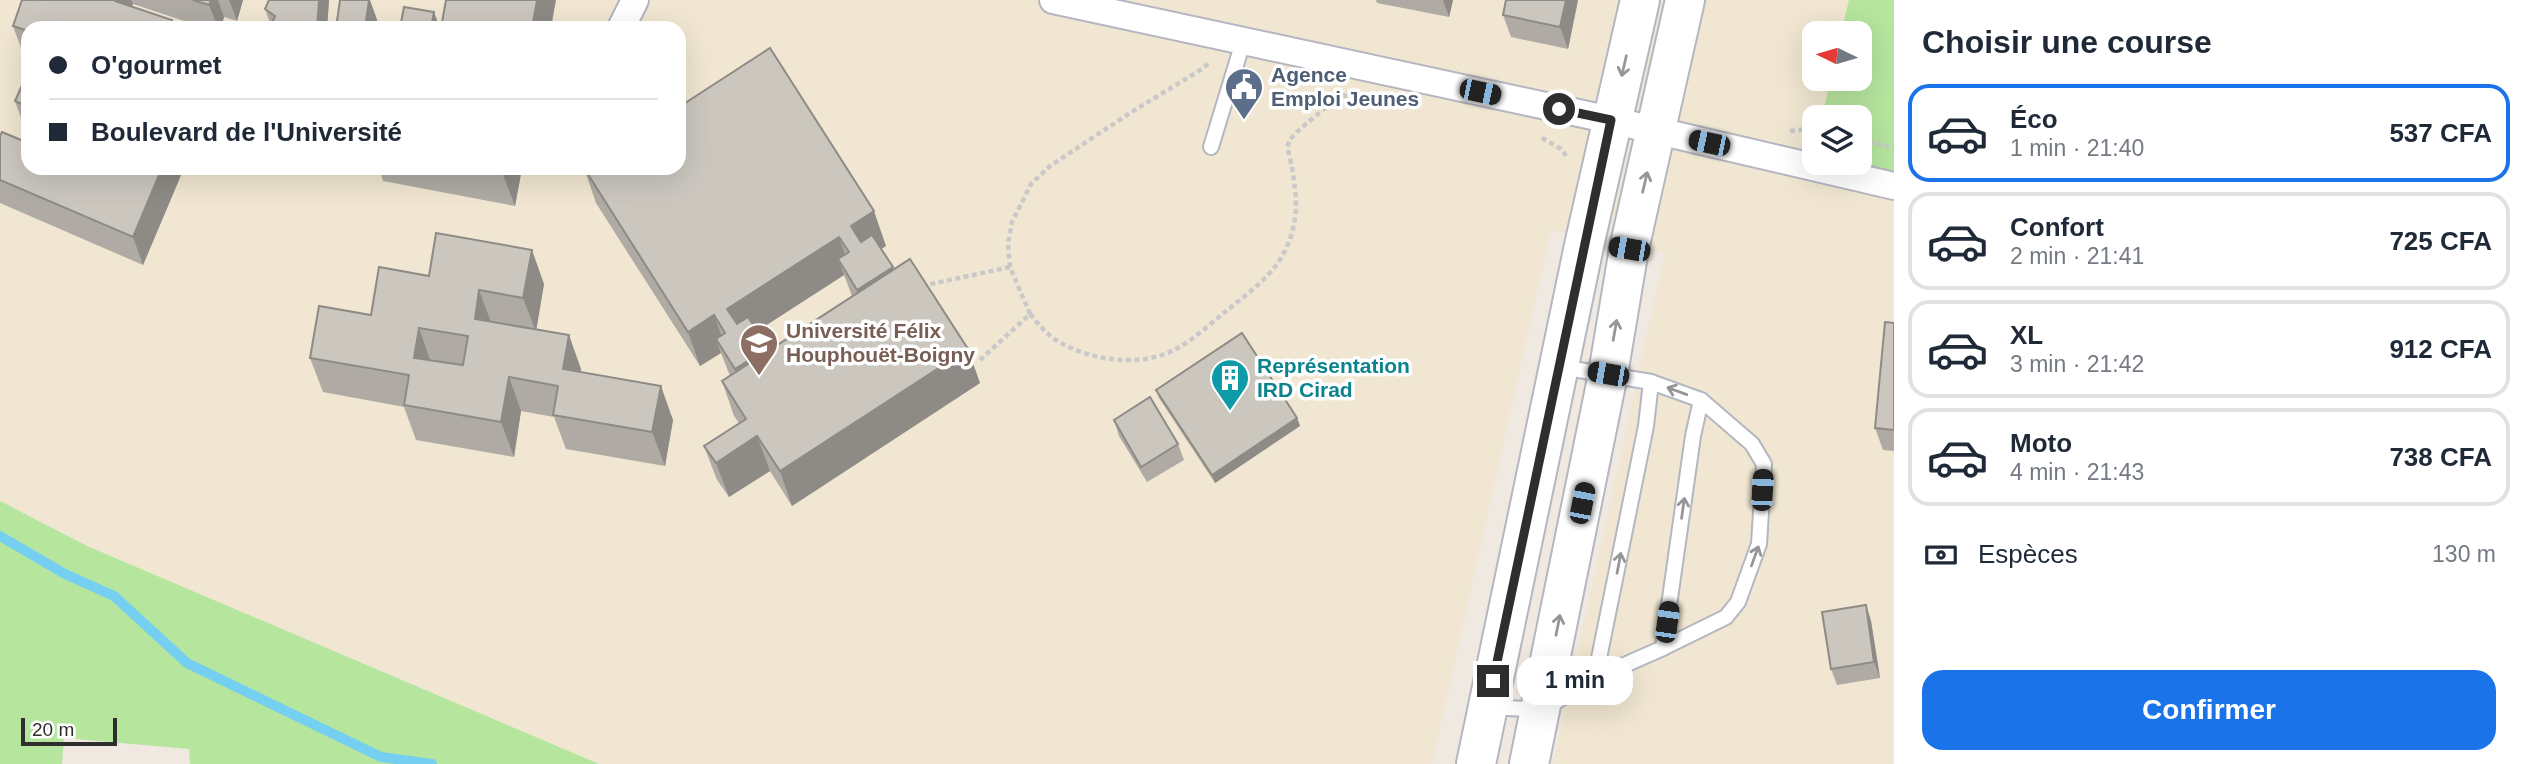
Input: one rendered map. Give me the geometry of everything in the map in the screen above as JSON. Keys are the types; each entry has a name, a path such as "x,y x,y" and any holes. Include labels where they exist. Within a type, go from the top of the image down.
{"street":[{"path":"624,21 635,0"},
{"path":"1053,0 1611,120 1894,186"},
{"path":"1476,764 1585,241 1640,0"},
{"path":"1529,764 1608,374 1629,249 1685,0"},
{"path":"1585,241 1629,249"}],"lane":[{"path":"1210,146 1237,41"},
{"path":"1488,707 1542,710 1595,678 1726,617 1738,602 1759,544 1764,464 1752,444 1701,400 1651,382 1560,366"},
{"path":"1595,678 1646,426 1651,382"},
{"path":"1663,648 1693,436 1701,400"}],"path":[{"path":"1237,41 1202,69 1050,166 1031,184 1012,222 1008,244 1010,267 1030,314 1050,336 1081,352 1121,359 1138,360 1160,356 1177,349 1273,271 1282,257 1295,225 1297,212 1289,149 1291,138 1340,96 1381,104"},
{"path":"1531,133 1561,149 1568,159 1569,169"},
{"path":"1872,142 1894,148"},
{"path":"920,287 1010,267"},
{"path":"980,360 1030,314"}],"shaded area":[{"name":"Université Félix Houphouët-Boigny","path":"0,0 1894,0 1894,764 1553,764 1665,253 1551,230 1432,764 599,764 87,546 0,501"}],"green space":[{"path":"1849,0 1894,0 1894,174 1872,169 1872,105 1825,105 1828,91 1872,91 1872,21 1844,21"},
{"path":"0,501 87,546 599,764 190,764 189,749 64,738 62,764 0,764"}],"building":[{"path":"22,0 115,0 172,20 21,21 21,29 13,26"},
{"path":"193,0 211,0 209,5"},
{"path":"269,0 319,0 318,21 273,21 275,16 265,9"},
{"path":"340,0 369,0 366,21 337,21"},
{"path":"446,0 537,0 533,21 442,21"},
{"path":"1506,0 1566,0 1560,27 1503,15"},
{"path":"404,7 434,12 432,21 401,21"},
{"path":"770,48 874,211 851,226 861,242 872,235 893,267 857,290 838,259 849,252 839,237 727,309 737,324 748,317 768,348 735,369 716,339 725,333 714,315 688,332 588,175 686,175 686,102"},
{"path":"21,88 21,104 15,101"},
{"path":"2,132 21,140 21,175 159,175 133,237 0,180"},
{"path":"436,233 532,250 523,298 479,290 475,319 569,335 563,369 661,386 652,432 553,415 558,386 509,377 501,422 404,405 409,375 310,358 319,306 371,315 379,267 429,276","holes":["419,328 468,336 463,365 414,358"]},
{"path":"910,259 968,349 780,471 757,436 716,463 704,446 746,419 722,381"},
{"path":"1885,322 1894,323 1894,430 1875,428"},
{"name":"Représentation IRD Cirad","path":"1242,333 1297,418 1212,475 1156,390"},
{"path":"1150,397 1178,444 1141,467 1114,420"},
{"path":"1866,605 1874,662 1831,669 1822,612"}],"waterway":[{"path":"0,536 65,574 114,596 187,663 381,757 432,764"}],"place":[{"name":"Agence Emploi Jeunes","path":"1244,121"},
{"name":"Université Félix Houphouët-Boigny","path":"759,377"},
{"name":"Représentation IRD Cirad","path":"1230,412"}],"route":[{"path":"1493,681 1611,120 1559,109"}]}
